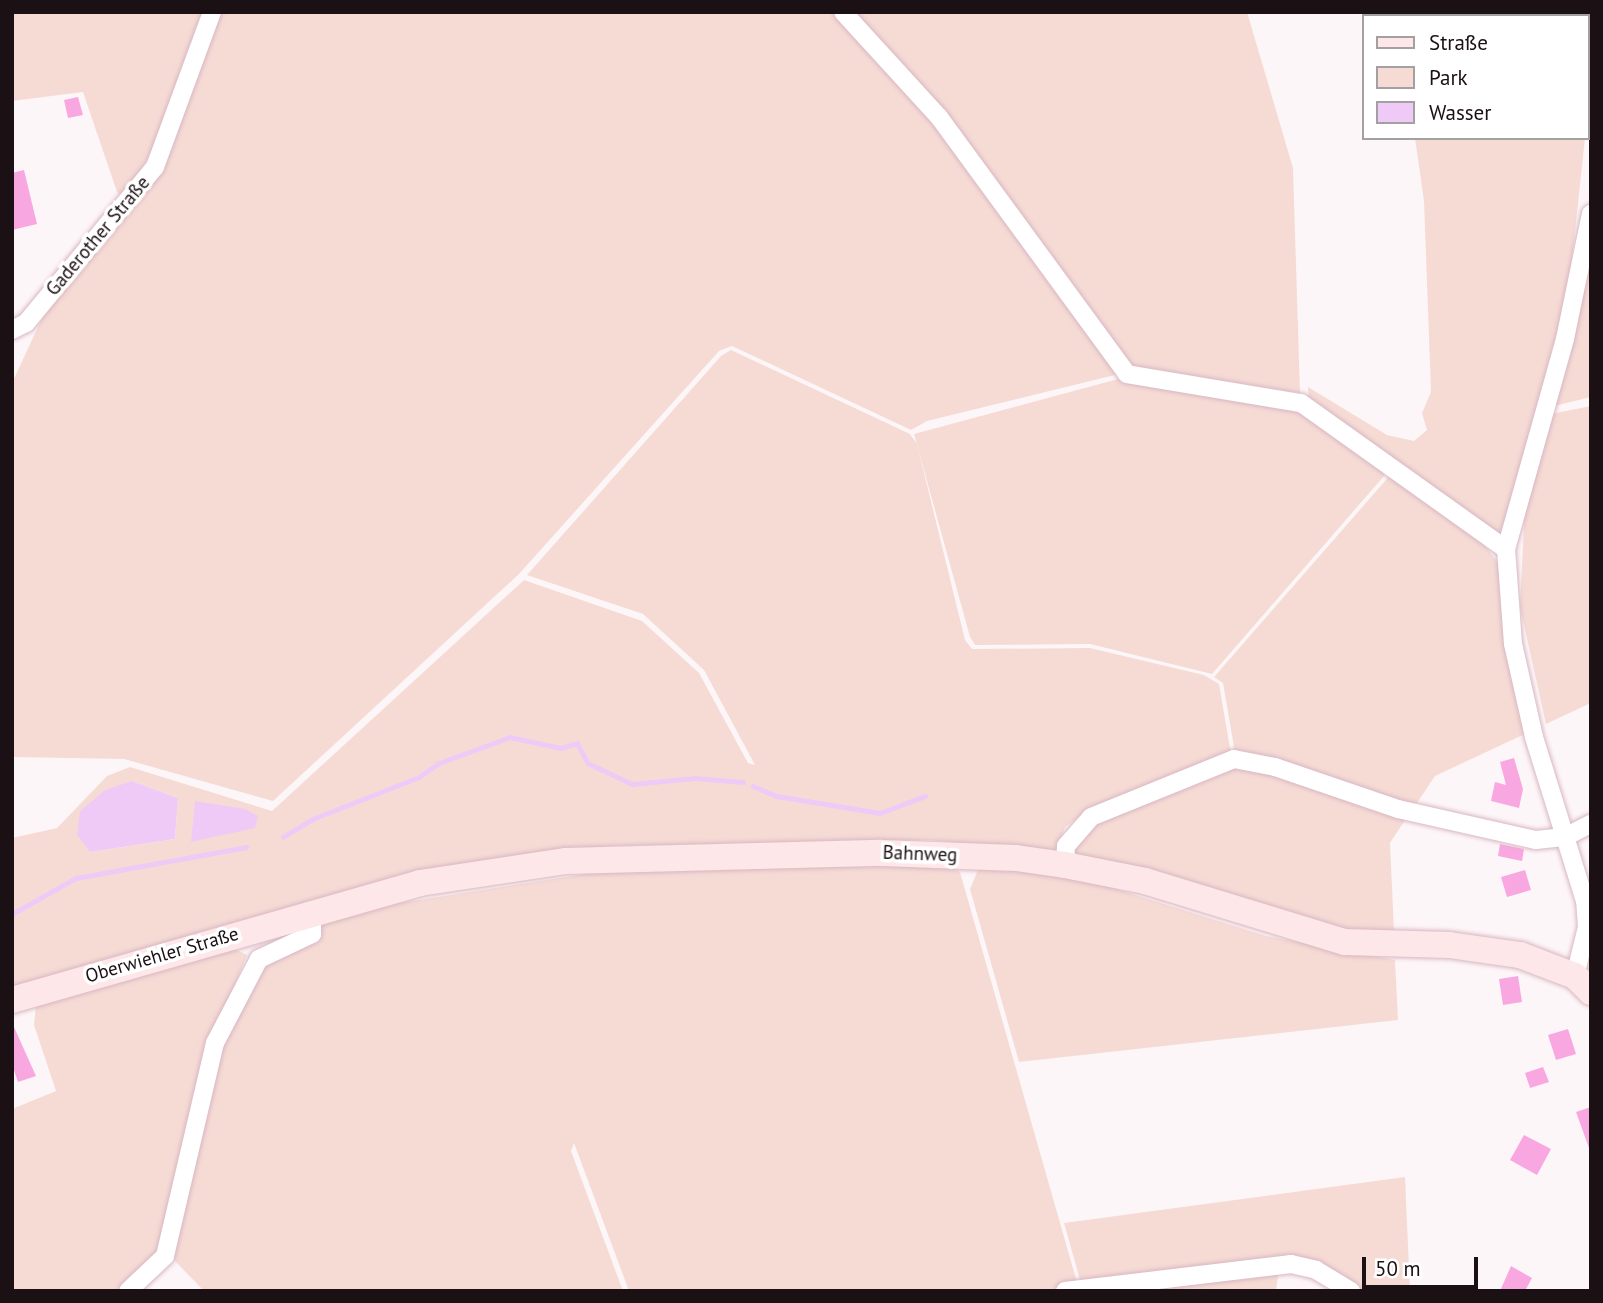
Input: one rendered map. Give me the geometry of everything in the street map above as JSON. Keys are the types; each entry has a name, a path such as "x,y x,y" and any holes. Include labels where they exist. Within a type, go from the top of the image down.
{"main road":[{"name":"Bahnweg","path":"312,910 420,883 566,861 881,853 1016,858 1145,881 1345,942 1449,944 1521,955 1583,984"},
{"name":"Oberwiehler Straße","path":"12,1000 312,910"}],"street":[{"name":"Gaderother Straße","path":"12,341 19,327 155,167 212,12"},
{"path":"843,12 939,117 1127,374 1301,403 1506,549"},
{"path":"1583,984 1587,927 1585,901 1534,737 1513,644 1506,549 1565,339 1591,214"},
{"path":"1065,865 1066,846 1091,817 1234,760 1250,760 1398,809 1536,840 1565,837 1591,824"},
{"path":"128,1291 165,1256 215,1043 259,959 312,934 312,910"},
{"path":"1065,1291 1302,1265 1351,1291"}],"green space":[{"path":"12,12 205,12 160,138 124,197 117,192 83,92 12,101"},
{"path":"216,12 852,12 1119,374 927,421 911,430 732,346 719,351 519,574 273,801 124,759 12,757 12,383 45,312 134,204"},
{"path":"856,12 1247,12 1293,168 1300,393 1132,367"},
{"path":"1379,12 1578,14 1380,14"},
{"path":"1415,140 1585,140 1569,288 1504,528 1498,533 1309,400 1308,387 1387,435 1414,441 1427,430 1422,413 1431,392 1424,201"},
{"path":"1591,260 1591,397 1554,406 1582,297"},
{"path":"731,350 910,434 917,444 965,640 972,649 1090,648 1204,675 1219,684 1231,754 1082,815 1065,827 1055,854 930,840 607,846 437,869 14,988 12,838 57,828 107,776 130,767 272,811 524,580 642,621 699,673 748,763 755,765 704,670 643,614 527,575 721,356","holes":["132,781 178,798 175,839 90,852"]},
{"path":"1122,378 1288,404 1383,467 1384,476 1212,674 1090,644 975,645 970,637 914,434"},
{"path":"1591,406 1591,703 1546,724 1520,607 1525,503 1551,414"},
{"path":"1392,473 1482,542 1498,563 1504,635 1529,732 1435,776 1413,809 1235,753 1223,683 1214,677"},
{"path":"1250,766 1407,817 1390,843 1394,931 1334,931 1073,859 1070,847 1089,824 1210,769"},
{"path":"947,865 960,872 1078,1286 1036,1291 629,1291 574,1143 571,1151 623,1291 204,1291 174,1260 171,1251 216,1056 260,966 322,915 605,871"},
{"path":"980,865 1084,879 1266,936 1395,960 1398,1020 1019,1062 970,889"},
{"path":"226,945 247,955 214,1035 163,1248 124,1291 12,1291 12,1109 56,1091 34,1025 36,1005"},
{"path":"1405,1177 1410,1291 1358,1291 1314,1264 1082,1287 1064,1223"},
{"path":"1279,1268 1276,1291 1106,1291"}],"water":[{"path":"132,781 178,798 175,839 90,852 77,835 80,811 105,790"},
{"path":"195,801 245,809 258,816 255,828 191,842"}],"building":[{"path":"78,97 83,115 68,118 64,100"},
{"path":"24,170 37,224 12,230 12,173"},
{"path":"1514,758 1523,789 1519,808 1491,801 1495,782 1506,785 1500,762"},
{"path":"1500,844 1524,849 1522,861 1498,856"},
{"path":"1525,870 1531,890 1507,897 1501,877"},
{"path":"1518,976 1522,1002 1503,1005 1499,979"},
{"path":"14,1027 36,1076 18,1082 12,1064"},
{"path":"1568,1029 1576,1054 1556,1060 1548,1035"},
{"path":"1543,1067 1549,1082 1530,1088 1525,1073"},
{"path":"1591,1107 1591,1148 1589,1148 1576,1112"},
{"path":"1524,1135 1551,1149 1537,1175 1510,1160"},
{"path":"1511,1266 1532,1278 1525,1291 1500,1291"}],"waterway":[{"path":"283,837 315,818 419,777 439,763 510,737 561,748 577,743 588,763 632,784 695,778 743,782"},
{"path":"753,786 777,796 880,813 925,796"},
{"path":"12,914 76,878 246,847"}]}
